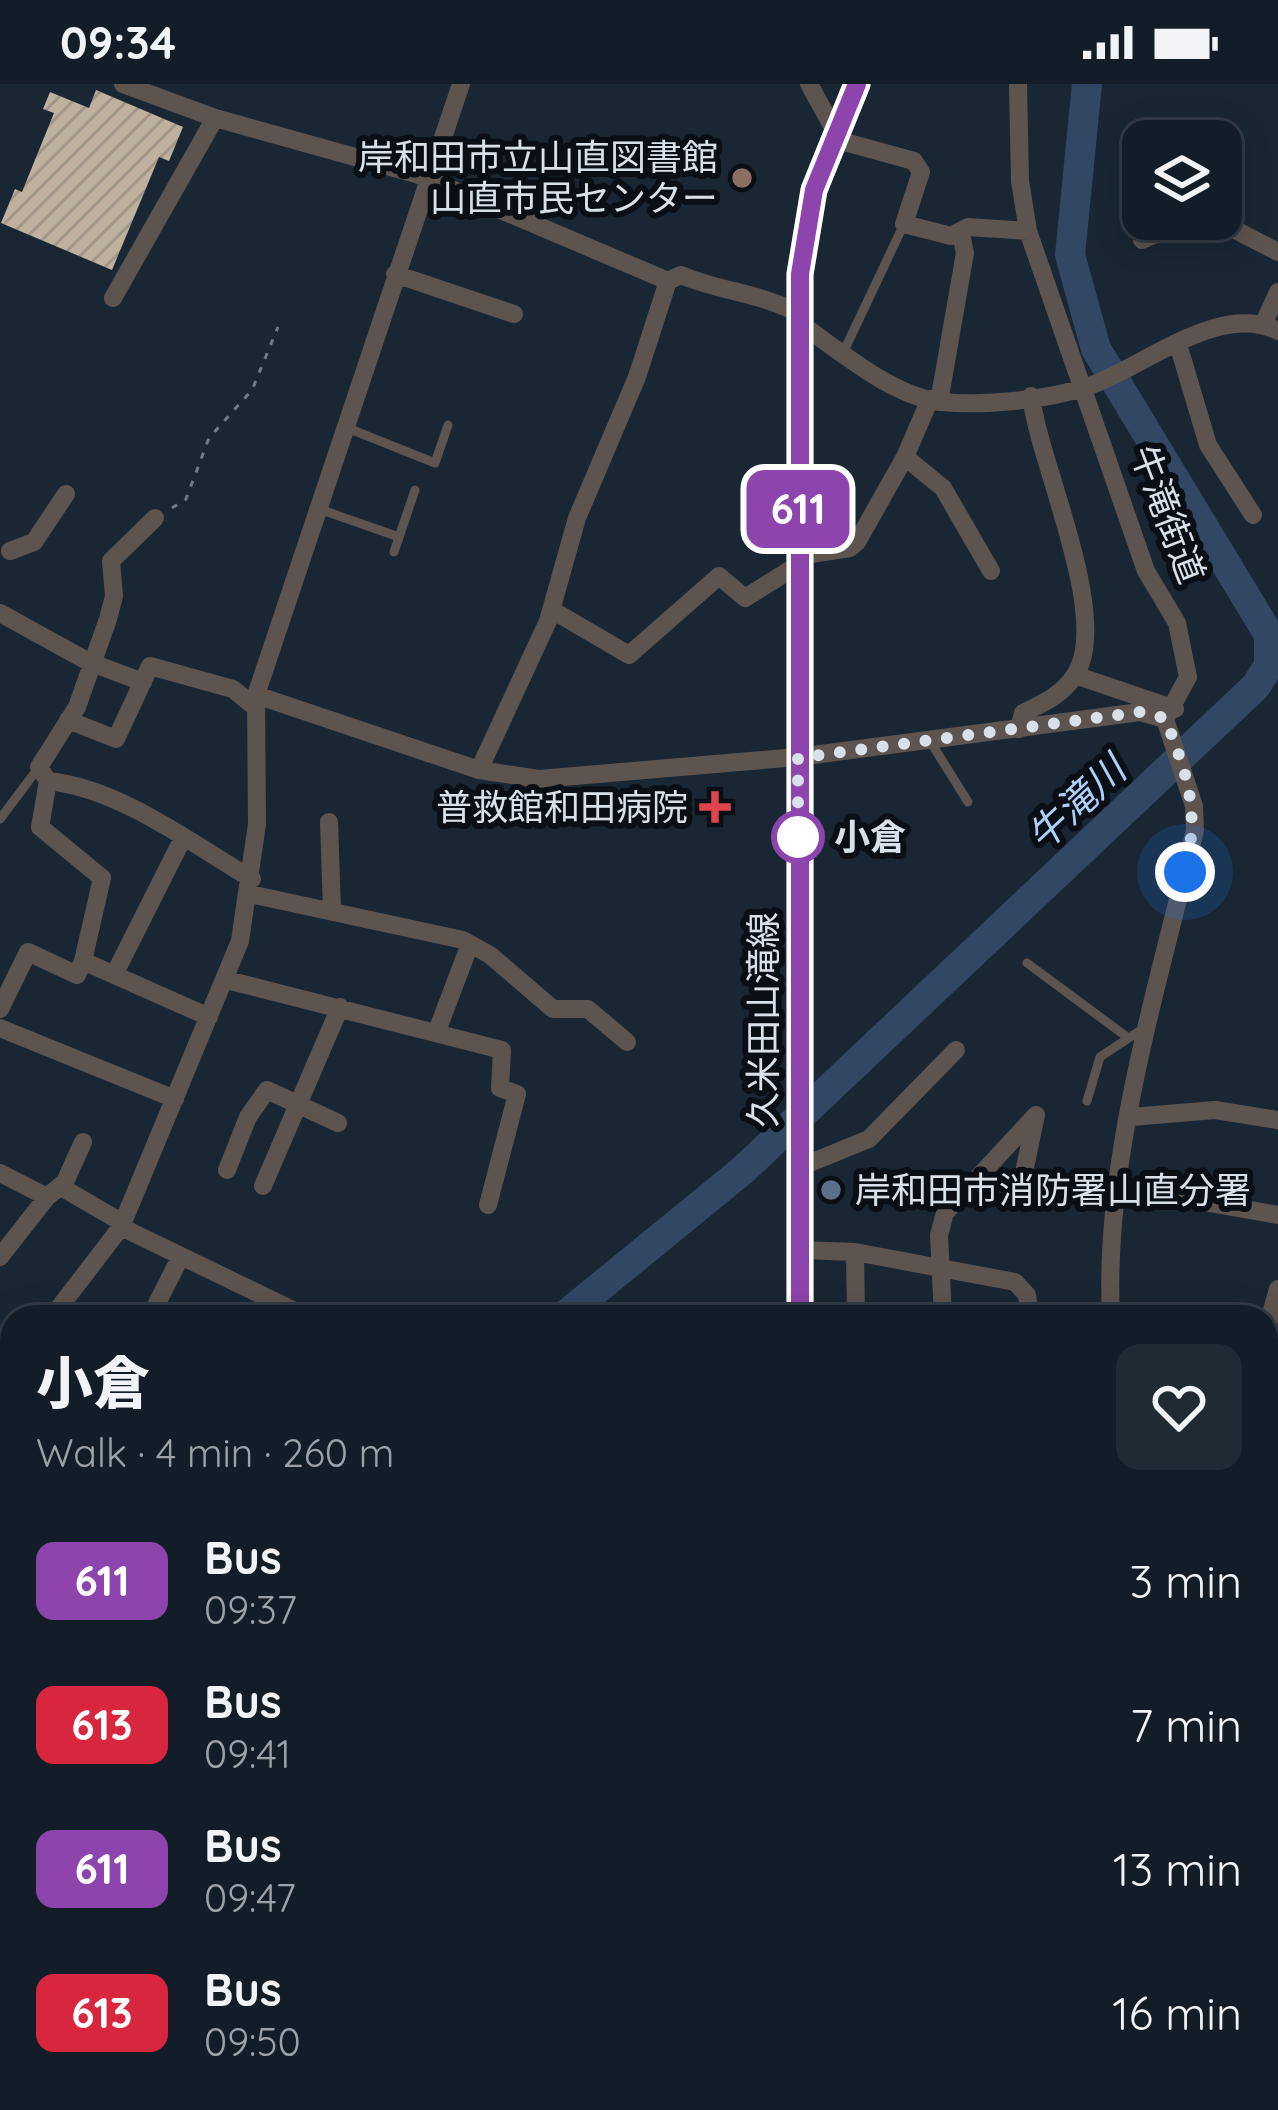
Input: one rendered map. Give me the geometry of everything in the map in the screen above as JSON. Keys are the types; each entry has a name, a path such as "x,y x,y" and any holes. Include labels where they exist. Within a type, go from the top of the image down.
{"street":[{"path":"123,84 215,118 428,179 668,281"},
{"path":"61,1305 122,1225 227,980 251,886 256,701 461,84"},
{"path":"809,84 835,136 914,160 921,172 904,224 951,236 968,226 1028,231"},
{"name":"久米田山滝線","path":"800,1305 799,318 805,234 835,136 857,84"},
{"name":"牛滝街道","path":"1018,84 1020,181 1028,231 1087,387 1146,572 1186,648 1188,676 1169,718 1195,830 1149,1024 1118,1187 1109,1254 1111,1305"},
{"path":"123,291 175,208 215,118"},
{"path":"1242,233 1278,252"},
{"path":"552,610 629,655 718,577 746,598 798,561 857,542 935,401 965,253 961,234"},
{"path":"395,274 514,314"},
{"path":"479,770 552,610 577,518 637,377 668,281 681,275 723,292 769,297 844,353 935,401 1031,396 1087,387 1223,327 1270,328 1278,292"},
{"path":"1178,344 1208,445 1253,514"},
{"path":"1019,729 1023,712 1052,700 1075,675 1088,634 1077,564 1041,448 1031,396"},
{"path":"905,457 943,488 991,571"},
{"path":"13,553 34,542 66,494"},
{"path":"0,1010 28,952 77,975 83,961 102,878 40,826 44,774 114,596 111,561 155,518"},
{"path":"0,613 89,662 143,682"},
{"path":"68,719 116,739 150,666 479,770 539,779 798,758 1140,712 1169,718"},
{"path":"1075,675 1169,718"},
{"path":"44,774 183,838 251,886 470,944 553,1010 588,1009 628,1042"},
{"path":"329,822 332,911"},
{"path":"114,975 183,838"},
{"path":"436,1031 470,944"},
{"path":"83,961 209,1017"},
{"path":"227,980 502,1050 500,1088 517,1094 488,1205"},
{"path":"263,1186 340,1007"},
{"path":"0,1028 175,1099"},
{"path":"800,1163 869,1138 956,1050"},
{"path":"227,1170 248,1117 267,1090 338,1123"},
{"path":"1131,1118 1215,1110 1278,1120"},
{"path":"0,1257 54,1192 83,1142"},
{"path":"0,1173 54,1192 282,1305"},
{"path":"942,1305 945,1213 976,1180"},
{"path":"1118,1187 1278,1215"},
{"path":"800,1250 855,1252 1015,1282 1027,1295 1028,1305"},
{"path":"855,1252 856,1305"},
{"path":"156,1305 181,1256"}],"lane":[{"path":"844,353 904,224"},
{"path":"345,428 435,463 448,425"},
{"path":"394,553 415,490"},
{"path":"318,509 399,537"},
{"path":"930,740 968,802"},
{"path":"0,819 44,774"},
{"path":"1027,963 1127,1037"},
{"path":"1087,1101 1100,1058 1149,1024"}],"path":[{"path":"155,518 186,500 209,438 252,390 278,327"}],"building":[{"path":"96,90 183,127 169,161 159,157 112,270 1,223 15,189 22,192 54,113 43,109 50,92 89,108"}],"waterway":[{"name":"牛滝川","path":"578,1305 743,1170 1256,686 1269,665 1269,635 1096,349 1070,255 1087,84"}],"bus line":[{"name":"611","path":"800,1305 800,274 814,190 857,84"}],"place":[{"name":"岸和田市立山直図書館 山直市民センター","path":"742,178"},
{"name":"普救館和田病院","path":"715,807"},
{"name":"小倉","path":"798,837"},
{"name":"岸和田市消防署山直分署","path":"831,1190"}],"route":[{"path":"798,837 798,852 798,758 1140,712 1165,718 1194,806 1195,830 1185,872"}]}
